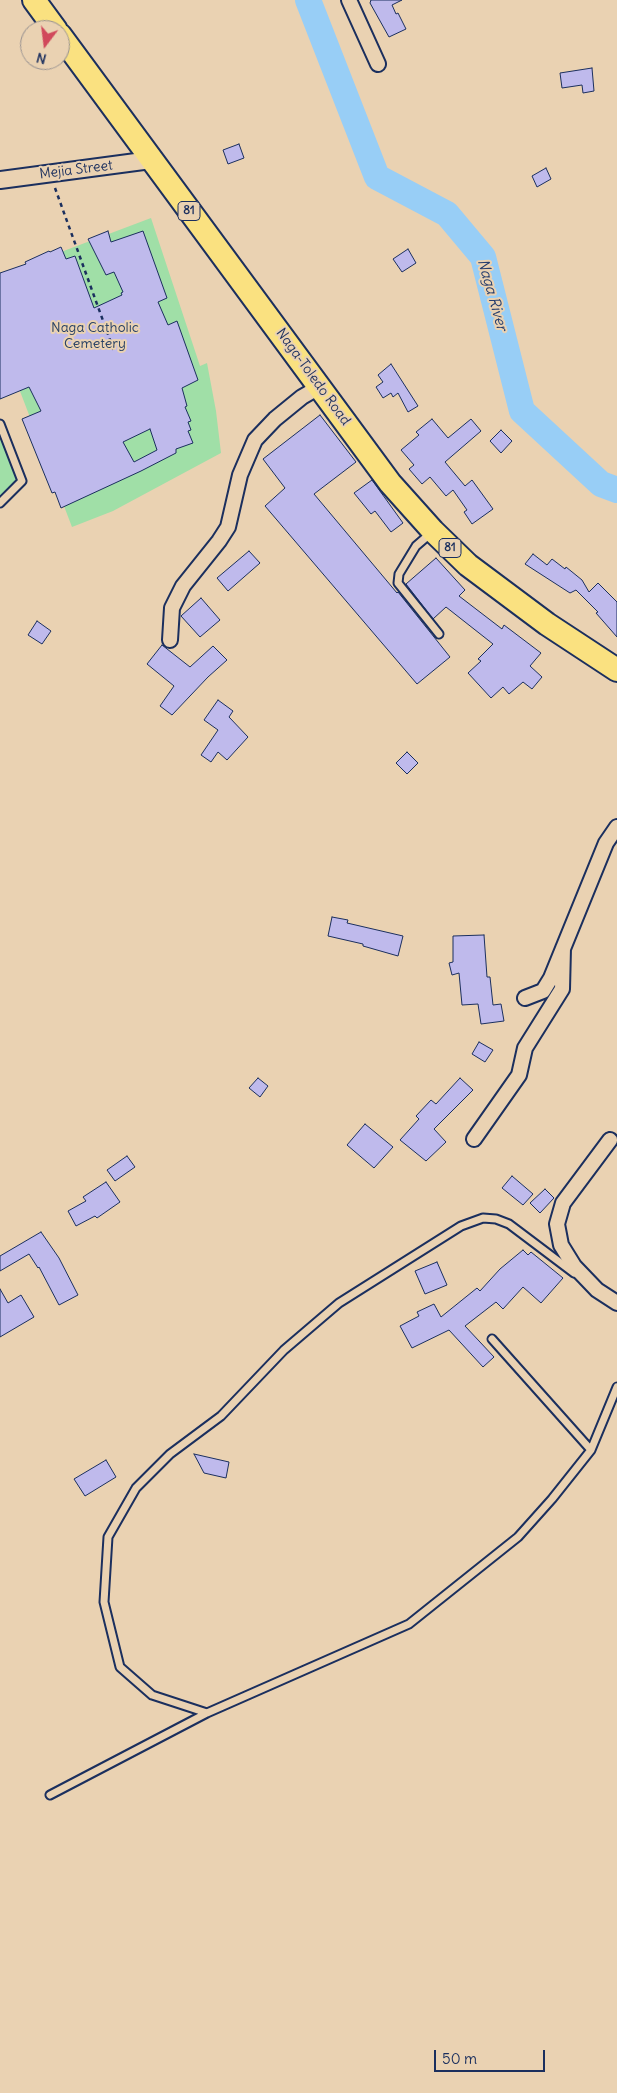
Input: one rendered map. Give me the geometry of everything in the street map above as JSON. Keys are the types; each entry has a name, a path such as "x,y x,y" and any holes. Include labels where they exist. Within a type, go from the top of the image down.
{"highway":[{"path":"34,0 49,20"},
{"name":"Naga-Toledo Road","path":"70,49 321,386 390,483 433,531 468,565 547,624 617,670"}],"street":[{"path":"349,0 378,64"},
{"name":"Mejia Street","path":"0,180 151,160"},
{"path":"170,640 172,608 183,586 220,541 228,527 240,474 255,440 275,419 302,396 321,386"},
{"path":"525,998 543,991 551,978 606,843 617,827"},
{"path":"474,1139 519,1075 525,1048 562,989 563,948"},
{"path":"610,1140 564,1203 557,1224 561,1245 574,1266 597,1290 617,1302"}],"lane":[{"path":"0,424 22,481 0,503"},
{"path":"433,531 416,546 399,574 398,583 439,634"},
{"path":"207,1713 152,1696 120,1667 104,1602 108,1537 136,1488 170,1454 221,1416 284,1350 339,1303 461,1226 483,1218 496,1219 508,1224 597,1290"},
{"path":"492,1339 591,1450"},
{"path":"50,1795 207,1713 409,1624 518,1537 552,1499 591,1450 617,1387"}],"path":[{"path":"50,173 114,351"}],"green space":[{"name":"Naga Catholic Cemetery","path":"151,218 200,366 207,363 216,411 221,453 113,511 72,527 0,339 0,275"},
{"path":"0,424 22,481 0,503"}],"building":[{"path":"371,0 402,0 392,5 406,29 389,37 370,3"},
{"path":"592,68 594,91 583,93 582,85 562,88 560,73"},
{"path":"239,144 244,158 228,164 223,150"},
{"path":"546,168 551,179 537,187 532,176"},
{"name":"Naga Catholic Cemetery","path":"108,231 111,242 143,231 167,298 158,302 168,325 177,321 198,380 182,388 187,406 185,407 191,421 188,422 191,430 188,431 193,443 176,449 176,453 141,471 61,508 55,492 52,493 22,419 41,411 29,387 0,399 0,273 26,264 25,262 61,247 66,259 75,256 94,308 122,295 121,293 123,292 114,272 106,275 88,239","holes":["150,429 157,450 134,462 123,442"]},
{"path":"408,249 416,263 402,272 393,259"},
{"path":"391,364 418,406 408,412 398,393 393,397 391,393 383,398 376,387 383,382 378,375"},
{"path":"320,415 356,462 314,494 398,592 450,657 417,684 265,506 285,488 263,459"},
{"path":"432,419 448,438 471,419 481,431 445,462 465,486 472,480 493,509 472,524 464,512 467,510 453,490 446,496 430,477 422,484 409,469 414,465 401,450 419,435 416,432"},
{"path":"501,430 512,441 501,453 490,441"},
{"path":"372,480 403,523 391,532 375,511 371,514 354,493"},
{"path":"249,551 260,563 228,591 217,578"},
{"path":"533,554 547,565 552,559 565,569 566,567 582,580 589,592 598,583 617,602 617,637 596,613 598,612 576,590 570,593 525,564"},
{"path":"436,558 465,590 459,596 502,629 504,625 541,653 530,666 542,677 532,689 523,682 509,694 503,687 491,698 468,673 481,661 478,659 493,644 446,607 433,619 406,584"},
{"path":"201,598 220,620 200,637 181,616"},
{"path":"37,621 51,631 42,644 28,635"},
{"path":"162,645 190,667 213,646 227,660 172,715 160,706 174,686 147,664"},
{"path":"218,700 233,711 229,717 248,737 227,760 218,752 211,762 201,755 218,730 204,720"},
{"path":"407,752 418,763 407,774 396,763"},
{"path":"332,917 348,920 347,923 403,936 398,956 363,946 363,944 328,936"},
{"path":"484,935 487,977 490,977 493,1005 501,1004 504,1021 481,1024 478,1004 462,1005 459,973 452,975 449,963 453,962 453,936"},
{"path":"479,1042 493,1050 485,1062 472,1054"},
{"path":"258,1078 268,1086 260,1097 249,1088"},
{"path":"460,1078 473,1090 434,1129 446,1142 426,1161 400,1140 419,1119 416,1116 431,1100 436,1104"},
{"path":"365,1124 393,1147 374,1168 347,1145"},
{"path":"127,1156 135,1167 115,1181 107,1170"},
{"path":"512,1176 533,1194 523,1205 502,1188"},
{"path":"106,1182 120,1202 97,1218 95,1216 76,1226 68,1211 86,1201 83,1197"},
{"path":"545,1189 554,1198 540,1213 530,1203"},
{"path":"41,1232 59,1258 78,1295 59,1305 39,1267 29,1254 0,1271 0,1256"},
{"path":"523,1250 528,1255 531,1252 563,1278 541,1303 523,1287 503,1309 496,1302 465,1326 494,1357 483,1367 449,1330 412,1348 400,1326 419,1316 417,1312 434,1304 441,1317 477,1288 480,1291 500,1269"},
{"path":"437,1262 447,1285 425,1294 415,1271"},
{"path":"0,1289 8,1303 21,1295 34,1317 0,1337"},
{"path":"194,1454 229,1462 226,1478 204,1473"},
{"path":"106,1460 116,1477 85,1496 74,1479"}],"waterway":[{"name":"Naga River","path":"308,0 377,177 447,214 483,257 522,411 601,484 617,490"}]}
